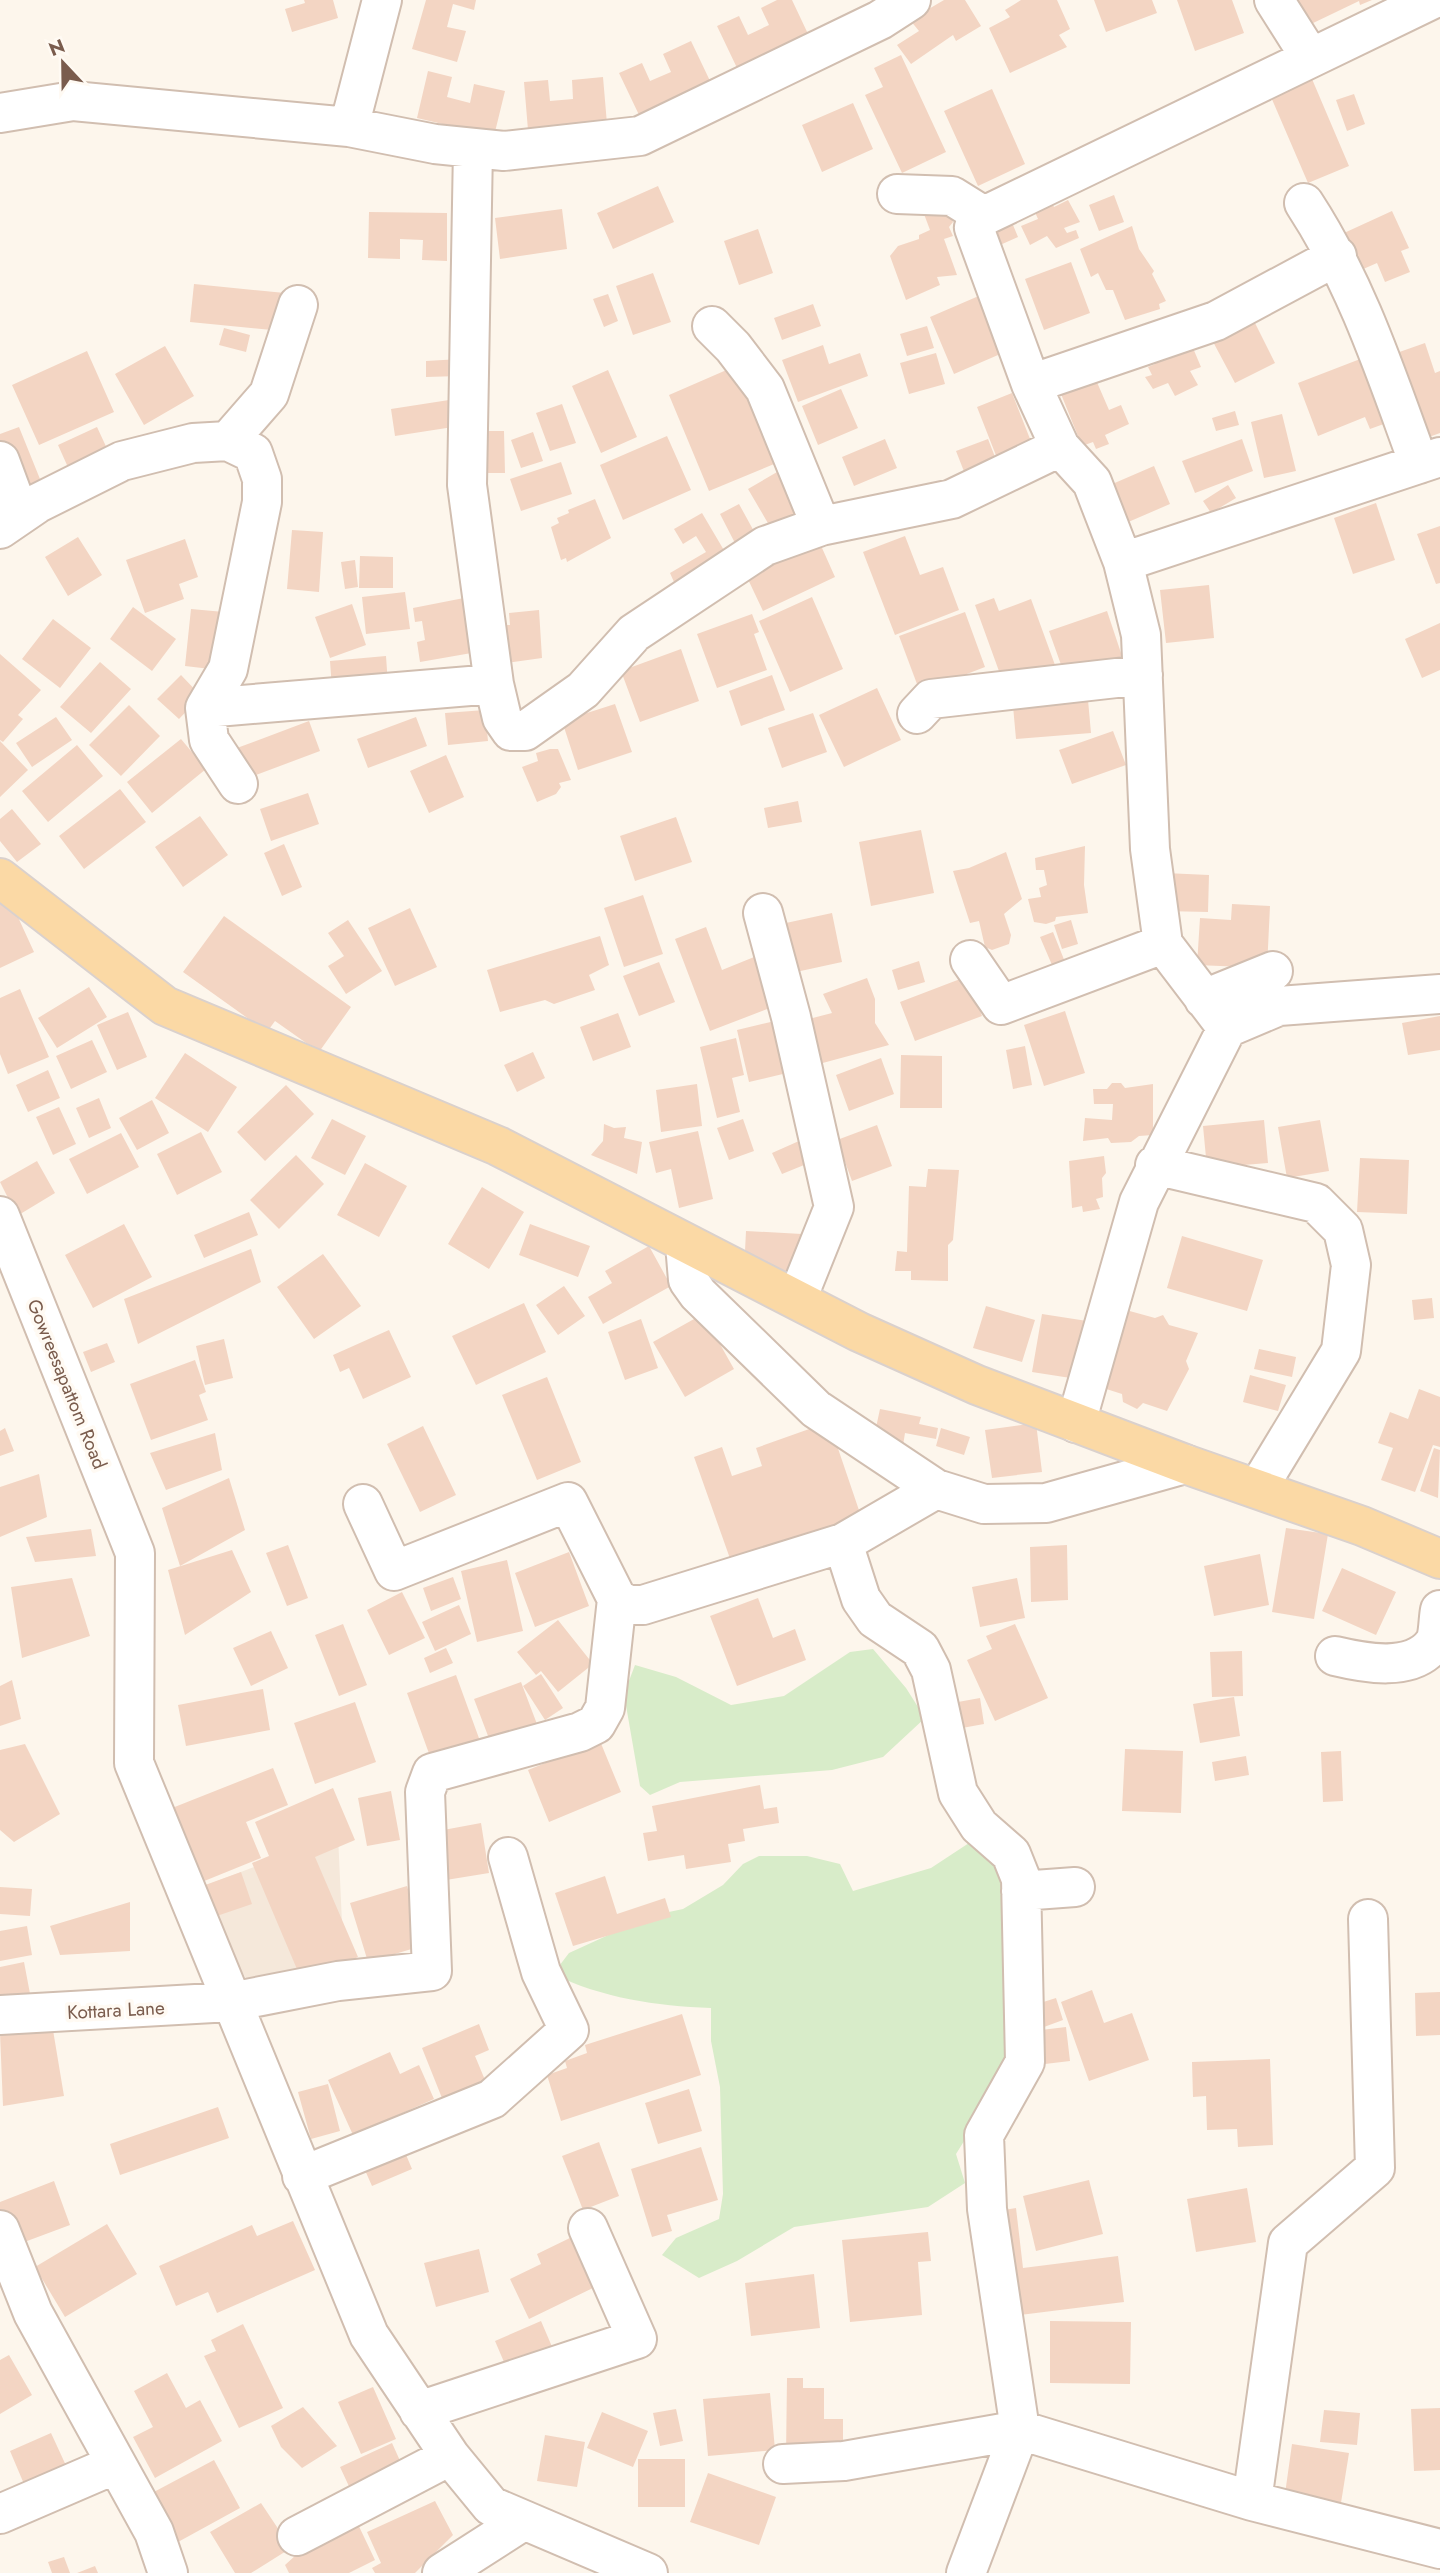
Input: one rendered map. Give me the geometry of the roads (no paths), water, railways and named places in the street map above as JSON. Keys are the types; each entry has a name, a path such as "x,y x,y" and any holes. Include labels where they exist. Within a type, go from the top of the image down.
{"main road":[{"path":"0,878 165,1006 498,1146 685,1244 906,1353 1076,1423 1362,1526 1440,1559"}],"street":[{"path":"349,127 382,0"},
{"path":"0,113 73,101 349,127 435,144 504,151 640,136 880,20 911,0"},
{"path":"1274,0 1310,57"},
{"path":"1227,1028 1163,944 1150,849 1141,635 1123,562 1092,482 1060,447 1031,384 974,228 984,216 1431,0"},
{"path":"473,148 467,485 494,684 502,718 511,730 525,731 583,690 634,633 765,546 821,527 951,499 1060,447"},
{"path":"897,194 952,196 984,216"},
{"path":"1123,562 1429,461 1337,256 1304,203"},
{"path":"1031,384 1216,321 1337,256"},
{"path":"228,441 269,394 299,305"},
{"path":"712,326 733,347 765,389 821,527"},
{"path":"0,461 10,522 38,503 122,461 192,443 228,441 253,453 262,479 262,502 228,669 205,708 209,740 238,784"},
{"path":"917,714 931,699 1143,675"},
{"path":"205,708 494,684"},
{"path":"762,914 791,1017 834,1208 797,1299"},
{"path":"970,960 1001,1005 1163,944"},
{"path":"1204,999 1273,971"},
{"path":"1076,1423 1139,1202 1155,1165 1227,1028 1279,1006 1440,994"},
{"path":"1155,1165 1316,1203 1343,1230 1351,1265 1341,1351 1258,1488"},
{"name":"Gowreesapattom Road","path":"0,1216 135,1553 134,1763 231,2002"},
{"path":"685,1244 688,1280 698,1294 816,1409 936,1489 984,1504 1046,1503 1185,1464"},
{"path":"363,1504 394,1571 568,1502 617,1600 629,1605 643,1605 843,1543 936,1489"},
{"path":"843,1543 862,1599 875,1619 920,1649 931,1670 958,1794 979,1826 1011,1854 1021,1879 1025,2062 984,2135 987,2209 1020,2430 966,2573"},
{"name":"Kottara Lane","path":"0,2015 231,2002 338,1981 432,1971 425,1793 432,1773 580,1732 596,1724 605,1708 617,1600"},
{"path":"1335,1656 1371,1664 1415,1658 1434,1642 1440,1610"},
{"path":"302,2176 492,2099 569,2030 541,1972 508,1857"},
{"path":"1021,1891 1075,1887"},
{"path":"1252,2501 1288,2243 1375,2168 1368,1919"},
{"path":"231,2002 369,2335 450,2456 491,2507 648,2573"},
{"path":"419,2411 637,2339 588,2228"},
{"path":"0,2230 33,2313 154,2532 168,2573"},
{"path":"783,2464 844,2461 1020,2430 1252,2501 1440,2549 1433,2573"},
{"path":"297,2536 450,2456"},
{"path":"0,2514 116,2464"},
{"path":"442,2573 523,2521"}]}
